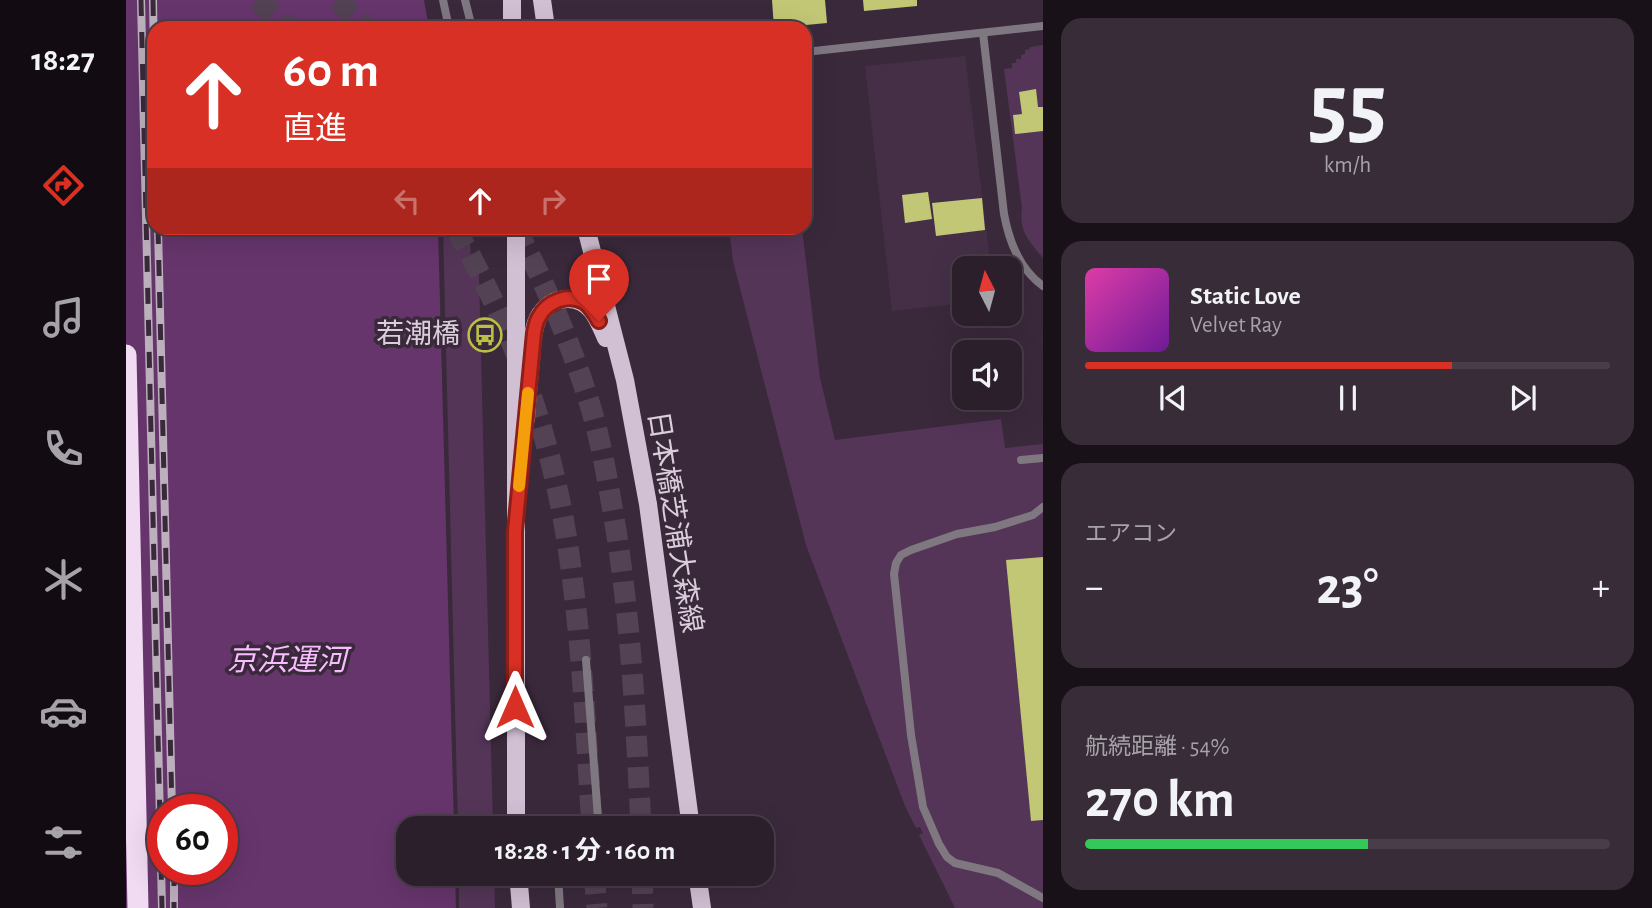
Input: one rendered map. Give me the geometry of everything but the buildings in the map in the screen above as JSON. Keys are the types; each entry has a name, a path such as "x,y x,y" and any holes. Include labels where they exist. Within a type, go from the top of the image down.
{"highway":[{"path":"126,355 138,908"}],"main road":[{"path":"512,0 512,21"},
{"path":"542,0 545,21"},
{"path":"514,235 516,816"},
{"name":"日本橋芝浦大森線","path":"588,235 625,380 648,504 689,816"},
{"path":"515,531 534,333 538,317 547,305 558,300 583,301 599,321 625,380"},
{"path":"518,886 519,908"},
{"path":"699,886 702,908"}],"lane":[{"path":"443,0 448,21"},
{"path":"465,0 470,21"},
{"path":"812,51 1043,26"},
{"path":"983,33 1007,233 1024,267 1043,286"},
{"path":"1021,460 1043,458"},
{"path":"1043,507 1033,515 995,527 957,534 911,550 901,555 894,574 911,735 923,807 939,844 954,863 998,873 1043,898"},
{"path":"586,660 598,816"},
{"path":"559,886 560,908"}],"shaded area":[{"path":"1043,45 1043,258 1023,230 1004,69 1012,68 1012,63 1021,59 1025,50"},
{"path":"965,56 990,256 952,256 952,304 892,311 865,66"},
{"path":"443,235 470,235 471,271 479,275 493,816 458,816"},
{"path":"730,235 803,235 820,378 835,440 1001,419 1005,448 1043,444 1043,908 955,908 919,835 923,833 920,827 916,828 905,806 806,545 733,261"},
{"path":"459,886 494,886 495,908 459,908"}],"water":[{"name":"京浜運河","path":"126,0 468,0 464,21 147,21 147,235 438,235 454,816 396,816 396,886 455,886 456,908 126,908"}],"pier":[{"path":"424,0 472,0 468,21 428,21"}],"tunnel":[{"path":"257,0 282,21"},
{"path":"337,0 360,21"},
{"path":"459,235 476,265 511,342 540,422 561,505 577,617 591,816"},
{"path":"520,235 567,339 598,434 619,551 628,630 640,816"},
{"path":"595,886 597,908"},
{"path":"642,886 643,908"}],"railway":[{"path":"141,0 162,908"},
{"path":"153,0 153,21"},
{"path":"158,235 172,794"},
{"path":"174,885 174,908"}],"slow traffic":[{"path":"519,486 528,393"}],"place":[{"name":"若潮橋","path":"485,335"}],"route":[{"path":"515,707 515,531 534,333 538,317 547,305 558,300 583,301 599,321"}]}
